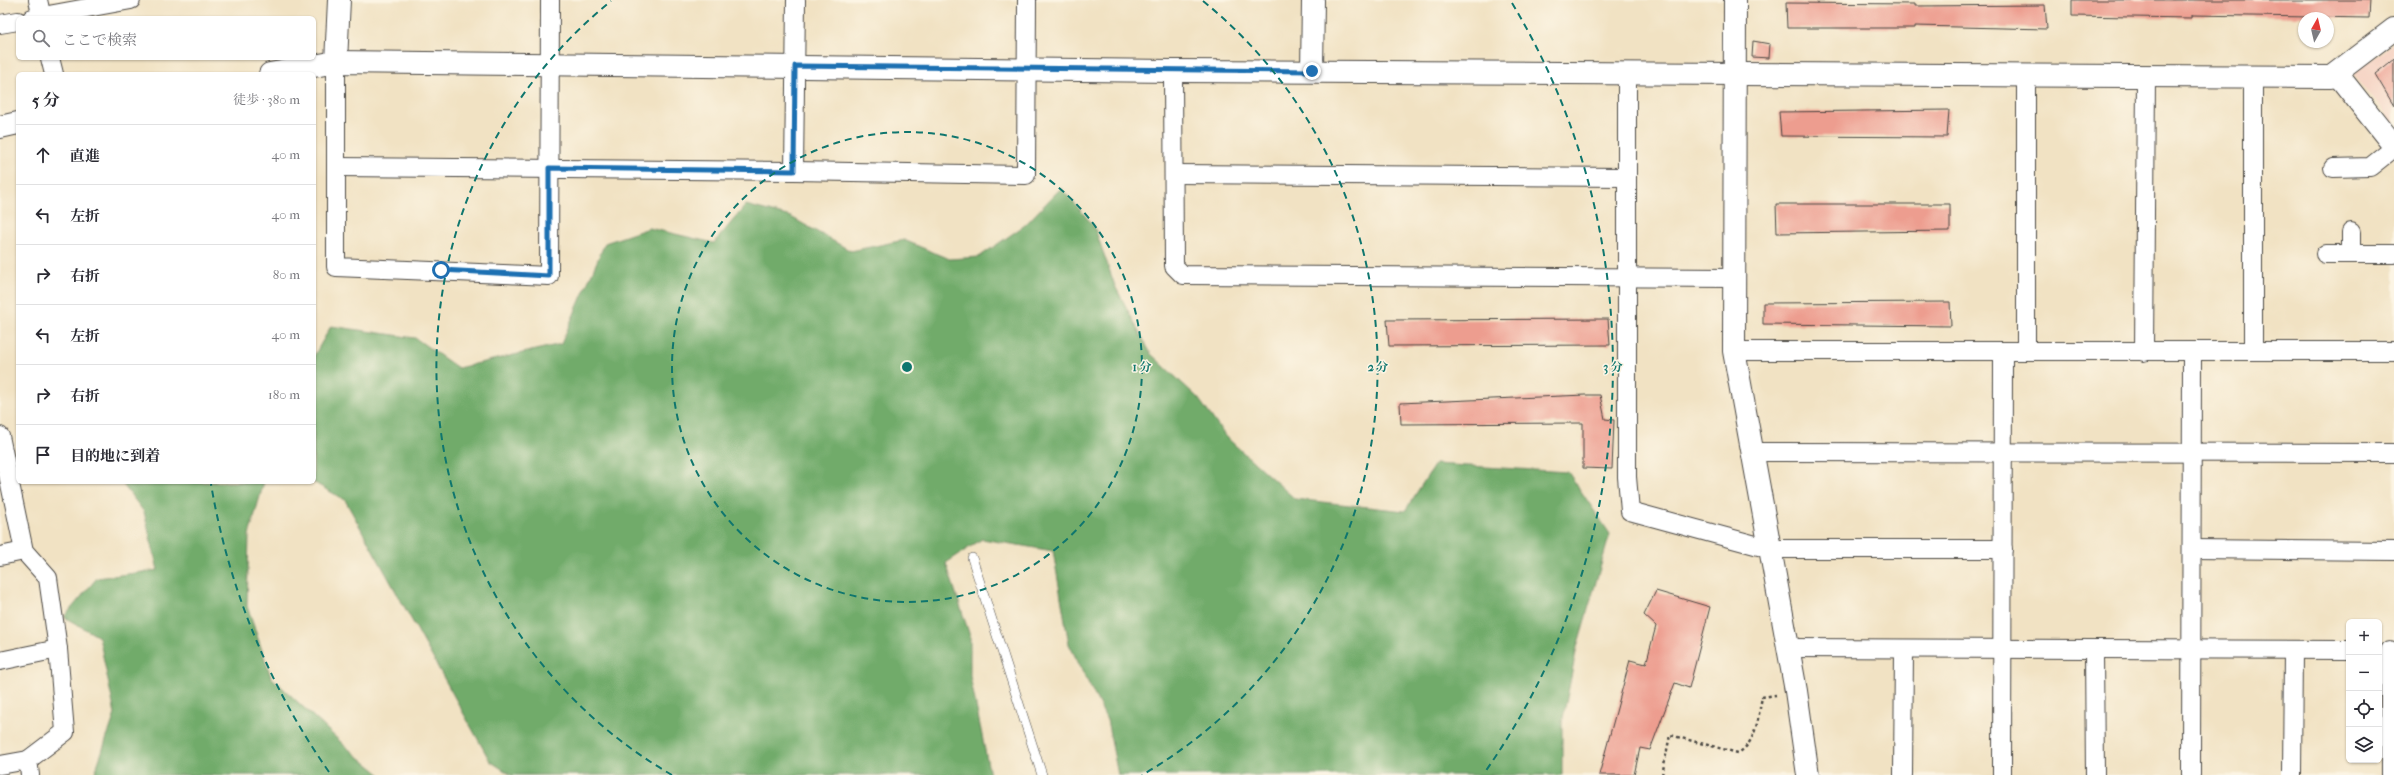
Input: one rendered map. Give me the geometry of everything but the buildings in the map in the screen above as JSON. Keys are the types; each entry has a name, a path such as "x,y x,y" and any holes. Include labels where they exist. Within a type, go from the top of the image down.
{"street":[{"path":"38,13 131,0"},
{"path":"339,0 336,62 336,267 549,276 550,0"},
{"path":"794,171 796,0"},
{"path":"336,167 549,168 1026,175 1027,0"},
{"path":"1312,0 1312,71"},
{"path":"1735,0 1733,74 1734,352 1796,692 1808,775"},
{"path":"0,24 16,21"},
{"path":"281,72 336,62 1026,68 1173,71 2331,77 2337,74 2394,29"},
{"path":"50,60 54,72"},
{"path":"1173,71 1175,174 1174,266 1183,275 1625,279 1734,278"},
{"path":"1627,73 1625,279 1627,477 1630,511 1770,549 2003,549"},
{"path":"2333,168 2370,167 2394,147 2337,74"},
{"path":"2026,76 2026,351"},
{"path":"2144,352 2146,76"},
{"path":"2253,77 2253,351"},
{"path":"0,127 16,123"},
{"path":"1175,174 1626,177"},
{"path":"2350,232 2351,254"},
{"path":"2325,254 2394,254"},
{"path":"2002,775 2003,351"},
{"path":"2191,775 2192,351"},
{"path":"1734,352 2394,351"},
{"path":"0,765 29,768 65,732 58,649 48,578 24,551 1,446"},
{"path":"1752,452 2394,454"},
{"path":"2192,549 2394,551"},
{"path":"0,556 24,551"},
{"path":"1787,648 2002,650 2346,650"},
{"path":"0,661 58,649"},
{"path":"1903,775 1904,649"},
{"path":"2094,650 2095,775"},
{"path":"2292,775 2293,650"},
{"path":"2388,651 2390,775"}],"lane":[{"path":"972,558 1042,775"}],"path":[{"path":"1662,775 1670,735 1738,753 1748,748 1756,729 1762,697 1796,692"}],"shaded area":[{"path":"2394,43 2394,124 2353,74"}],"green space":[{"path":"1061,188 1094,226 1115,286 1151,354 1198,398 1226,437 1295,499 1405,511 1435,464 1568,472 1610,534 1577,647 1562,723 1562,775 1118,775 1107,720 1069,644 1053,551 982,539 946,563 970,636 970,676 990,775 511,775 490,761 345,500 316,484 316,352 331,326 415,338 458,368 561,344 605,243 649,228 714,243 746,205 791,217 851,251 904,240 949,259 979,257 1025,225"},
{"path":"123,484 263,484 249,535 247,606 271,677 345,746 381,775 94,775 115,714 99,637 64,617 97,578 158,570 144,512"}],"route":[{"path":"441,270 549,276 549,168 794,171 795,66 1173,71 1312,71"}]}
